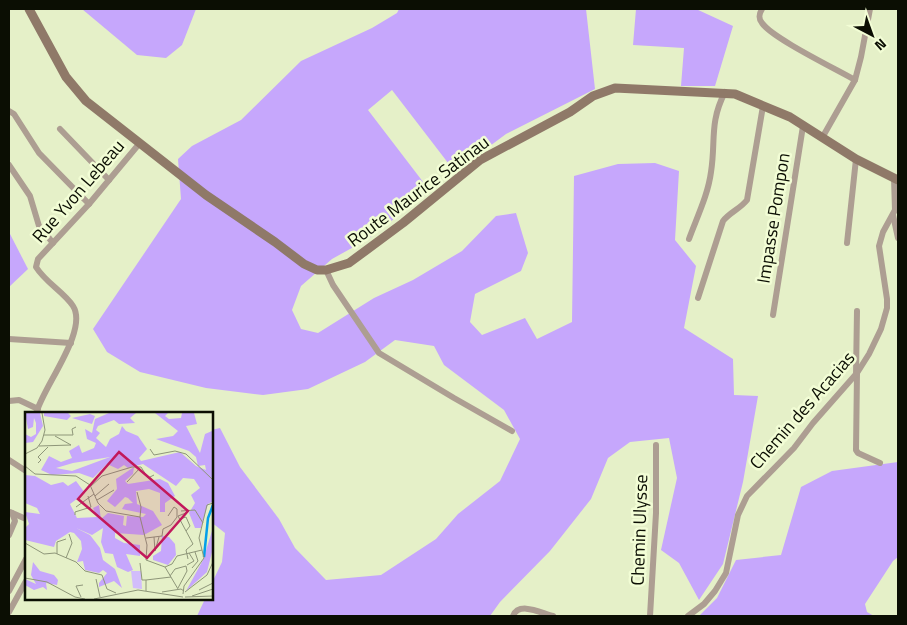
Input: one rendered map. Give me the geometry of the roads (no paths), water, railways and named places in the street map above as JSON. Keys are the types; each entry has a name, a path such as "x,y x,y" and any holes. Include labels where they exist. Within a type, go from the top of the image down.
{"main road":[{"path":"29,9 66,77 77,92 139,144 206,195 304,264 317,270 326,270"},
{"name":"Route Maurice Satinau","path":"326,270 349,263 480,160 570,112 593,96 615,88 626,87 735,94 790,117 856,159 896,179"}],"street":[{"path":"762,9 759,15 761,22 778,36 855,80"},
{"path":"822,138 855,80 870,9"},
{"path":"689,239 707,192 712,165 715,118 725,92"},
{"path":"698,298 723,221 747,200 763,106"},
{"path":"9,111 14,114 39,153 90,204"},
{"name":"Impasse Pompon","path":"774,315 803,126"},
{"path":"60,129 109,180"},
{"name":"Rue Yvon Lebeau","path":"37,411 70,342 76,325 75,309 42,276 36,266 38,259 90,204 139,144"},
{"path":"847,243 856,159"},
{"path":"9,165 30,196 39,226 52,243"},
{"path":"896,179 894,214 898,238"},
{"name":"Chemin des Acacias","path":"688,616 704,604 726,573 738,516 747,496 794,448 813,423 857,374 869,354 886,316 887,299 880,239 894,214"},
{"path":"326,270 333,285 380,353 512,431"},
{"path":"857,311 856,450 858,453 880,463"},
{"path":"9,339 70,342"},
{"path":"9,401 19,400 37,411"},
{"name":"Chemin Ulysse","path":"650,616 656,513 656,445"},
{"path":"9,460 25,470"},
{"path":"10,512 25,519"},
{"path":"9,535 14,521 10,512"},
{"path":"9,591 25,561"},
{"path":"9,612 25,583"},
{"path":"513,616 519,609 526,608 553,616"}]}
